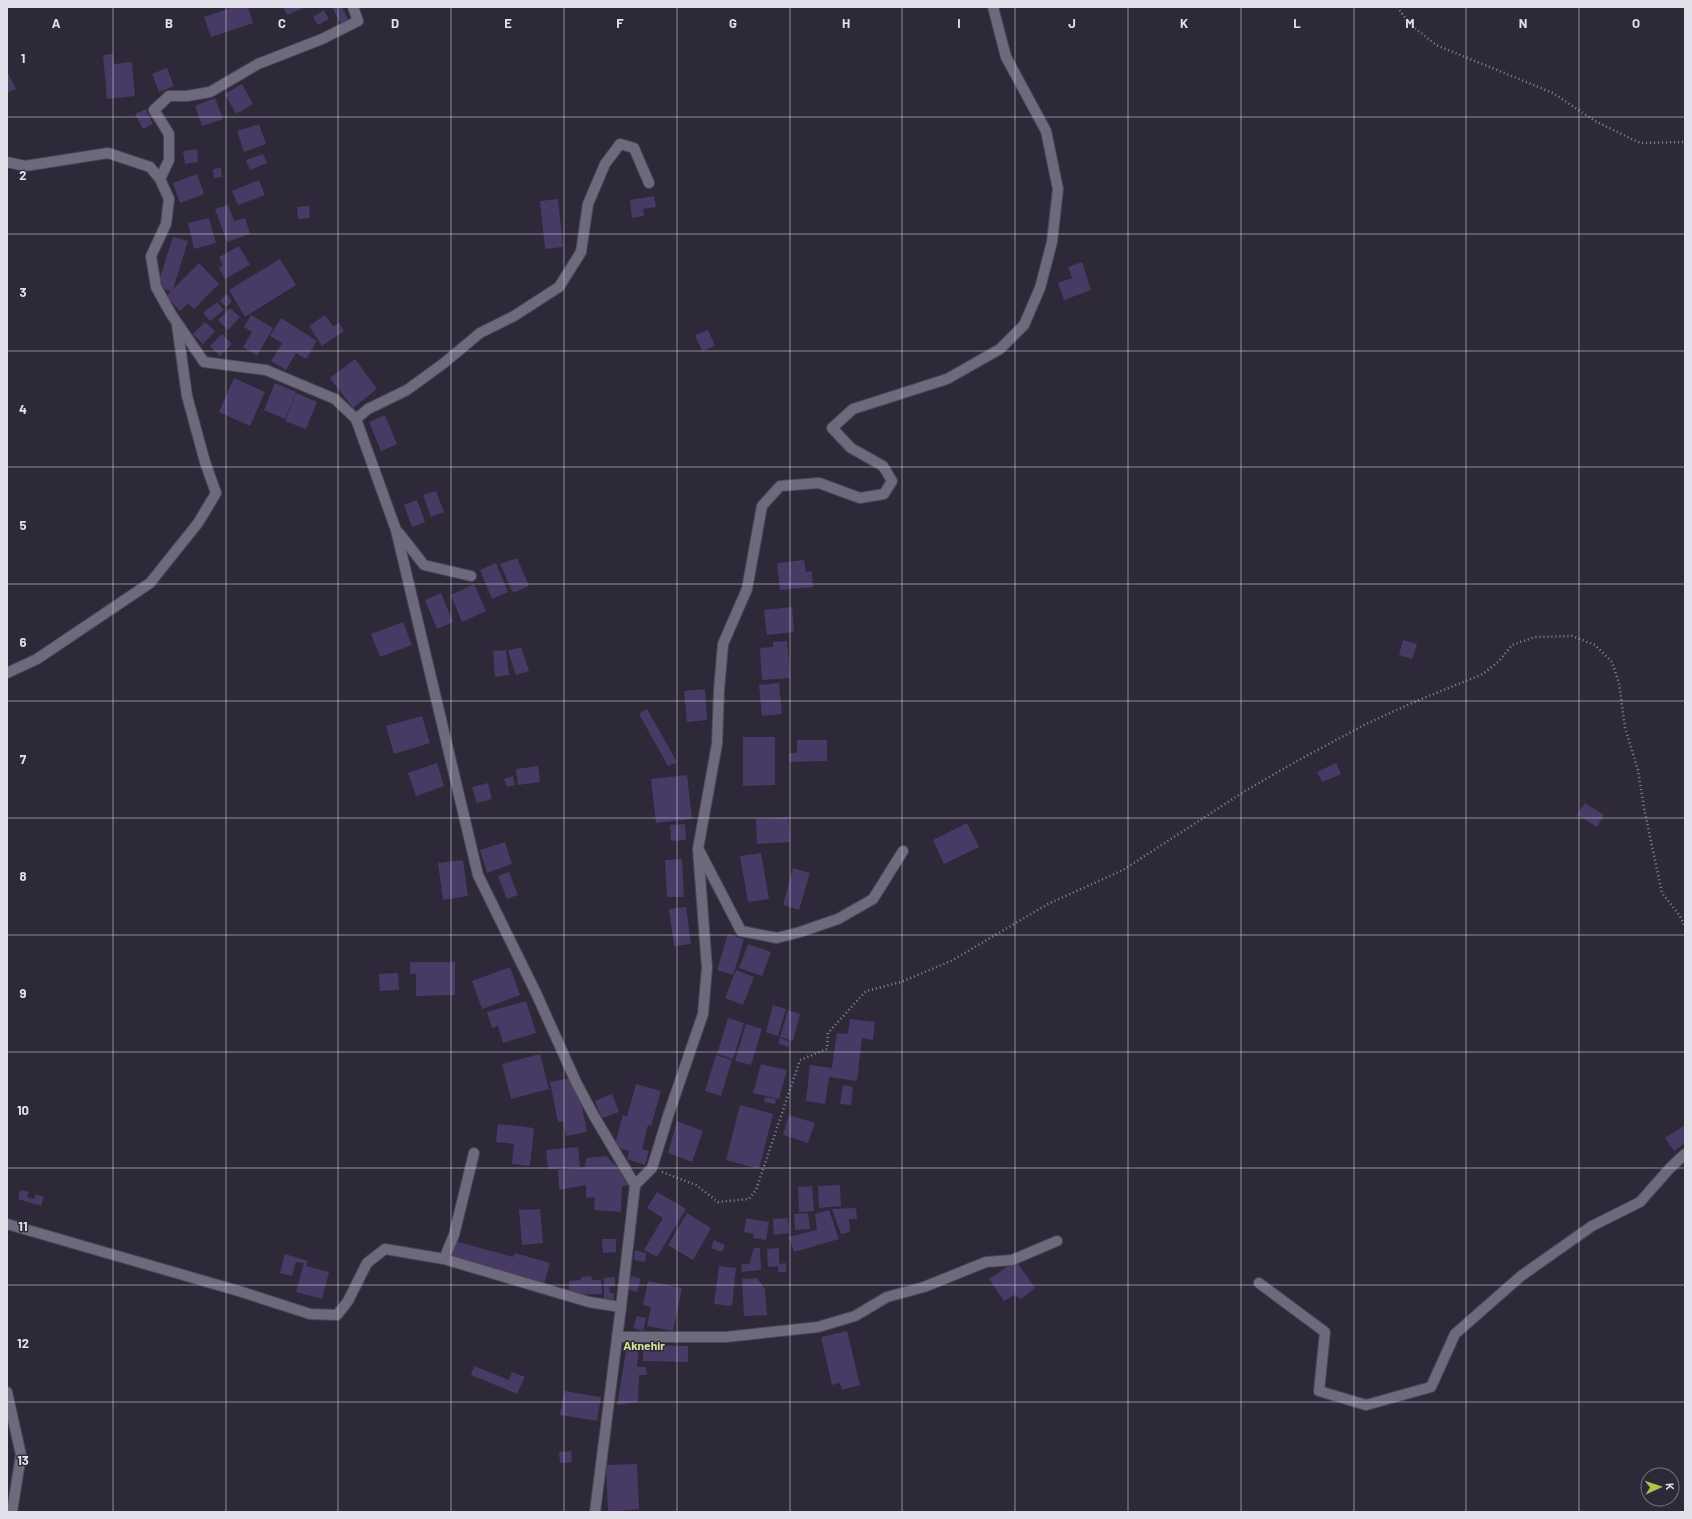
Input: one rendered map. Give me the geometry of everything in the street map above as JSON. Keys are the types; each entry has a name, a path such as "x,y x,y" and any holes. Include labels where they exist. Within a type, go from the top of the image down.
{"street":[{"path":"160,179 169,160 169,134 154,110 169,96 187,96 210,92 258,64 322,39 358,21 353,7"},
{"path":"635,1185 652,1168 703,1014 707,968 698,849 717,744 719,690 723,644 748,589 762,506 780,486 819,483 860,498 884,494 892,481 883,466 851,448 832,428 852,410 947,379 1000,349 1024,325 1040,288 1052,242 1058,190 1046,131 1006,57 993,7"},
{"path":"356,419 368,409 407,390 444,363 480,333 514,316 559,287 581,252 588,204 605,164 620,144 634,148 649,183"},
{"path":"7,162 25,166 108,153 150,167 160,179 169,199 166,224 151,256 156,287 177,326 187,396 205,462 216,493 198,523 150,583 37,659 7,673"},
{"path":"171,314 204,362 266,370 335,399 356,419 396,530 478,874 536,994 576,1082 594,1116 635,1185 595,1512"},
{"path":"396,530 424,565 471,576"},
{"path":"698,849 741,931 777,938 838,919 873,900 903,851"},
{"path":"444,1259 454,1235 474,1153"},
{"path":"1259,1283 1325,1332 1319,1391 1366,1405 1431,1387 1455,1334 1520,1276 1592,1226 1640,1202 1670,1168 1685,1154"},
{"path":"7,1224 235,1290 310,1314 337,1315 348,1302 367,1263 385,1249 444,1259 589,1302 621,1307"},
{"path":"616,1337 726,1337 818,1327 855,1316 887,1297 924,1287 986,1262 1012,1260 1058,1241"},
{"path":"7,1392 21,1455 12,1512"}],"path":[{"path":"1397,7 1410,24 1436,45 1553,94 1595,121 1640,143 1685,142"},
{"path":"652,1168 696,1185 718,1202 749,1199 756,1190 800,1060 827,1049 828,1033 866,991 901,982 951,961 1048,904 1123,870 1245,791 1297,761 1368,723 1483,674 1499,661 1512,645 1535,637 1572,636 1595,645 1612,662 1619,683 1625,728 1638,770 1644,808 1662,893 1680,916 1685,927"}],"building":[{"path":"234,7 248,7 253,23 211,37 204,17"},
{"path":"283,7 306,7 287,15"},
{"path":"332,7 342,7 349,21 341,25"},
{"path":"324,10 329,19 318,25 313,17"},
{"path":"113,54 114,64 132,62 135,96 107,99 103,55"},
{"path":"167,68 174,86 159,92 152,74"},
{"path":"7,71 16,89 7,93"},
{"path":"242,84 253,104 236,114 225,94"},
{"path":"215,98 223,119 202,126 195,106"},
{"path":"146,109 153,124 143,129 135,114"},
{"path":"259,124 266,144 244,152 237,131"},
{"path":"197,149 198,162 185,164 183,151"},
{"path":"263,154 267,163 250,170 246,160"},
{"path":"221,168 222,177 214,178 213,169"},
{"path":"197,174 204,194 180,203 173,183"},
{"path":"259,180 265,195 238,205 232,191"},
{"path":"654,196 656,207 643,209 644,216 632,218 630,200"},
{"path":"558,199 563,247 545,249 540,201"},
{"path":"228,205 234,221 245,218 250,234 227,242 215,209"},
{"path":"309,206 310,218 298,219 297,207"},
{"path":"209,218 216,243 194,249 188,223"},
{"path":"173,237 188,241 173,289 199,263 219,284 194,309 188,303 180,311 166,296 171,291 157,287"},
{"path":"239,246 250,265 225,279 219,268 223,265 219,257"},
{"path":"280,259 296,285 245,317 229,290"},
{"path":"1082,262 1091,290 1064,300 1058,283 1072,278 1068,267"},
{"path":"226,294 232,301 226,307 220,301"},
{"path":"217,302 224,310 210,321 203,313"},
{"path":"230,308 240,317 228,330 218,320"},
{"path":"251,315 273,328 257,356 243,347 252,332 244,327"},
{"path":"325,315 333,326 339,323 344,331 322,346 309,326"},
{"path":"281,318 317,341 306,359 296,353 286,370 271,361 282,343 270,336"},
{"path":"205,322 215,331 203,344 193,334"},
{"path":"708,330 715,346 702,351 695,335"},
{"path":"222,334 232,344 220,356 210,346"},
{"path":"355,359 377,389 353,408 330,378"},
{"path":"234,378 265,392 250,426 219,412"},
{"path":"275,383 296,392 285,419 264,410"},
{"path":"296,393 317,402 306,429 285,421"},
{"path":"385,415 397,444 381,451 369,422"},
{"path":"436,491 444,512 431,517 423,495"},
{"path":"417,500 425,522 412,527 404,505"},
{"path":"517,558 529,586 513,593 500,564"},
{"path":"804,560 806,572 812,571 813,587 780,590 777,563"},
{"path":"496,563 508,592 492,599 480,570"},
{"path":"474,584 486,611 462,622 451,595"},
{"path":"441,593 453,622 437,629 425,600"},
{"path":"792,607 794,632 767,635 764,610"},
{"path":"403,622 412,645 380,657 371,634"},
{"path":"1403,640 1417,644 1412,659 1399,655"},
{"path":"787,641 790,678 762,680 760,648 773,647 773,642"},
{"path":"521,647 529,671 516,675 508,651"},
{"path":"506,650 509,675 495,677 493,651"},
{"path":"779,683 782,714 762,716 759,685"},
{"path":"705,689 707,720 687,722 684,691"},
{"path":"647,709 677,762 668,766 639,714"},
{"path":"422,716 430,743 394,754 386,726"},
{"path":"743,737 775,737 775,785 743,786"},
{"path":"797,740 827,740 827,761 789,762 789,753 797,753"},
{"path":"437,763 444,786 416,796 408,773"},
{"path":"1336,763 1341,774 1322,782 1317,772"},
{"path":"538,766 540,782 518,785 516,769"},
{"path":"687,775 692,819 656,823 651,779"},
{"path":"513,776 515,785 507,787 504,779"},
{"path":"488,783 492,799 477,803 472,787"},
{"path":"1585,803 1604,815 1597,827 1577,815"},
{"path":"788,817 790,842 757,844 756,819"},
{"path":"967,823 979,847 944,864 933,840"},
{"path":"685,824 686,840 671,841 670,825"},
{"path":"505,842 512,864 487,873 480,850"},
{"path":"761,853 769,899 748,902 740,856"},
{"path":"682,859 684,897 667,897 665,860"},
{"path":"463,860 468,896 443,900 438,863"},
{"path":"793,868 810,873 799,910 783,905"},
{"path":"509,872 518,895 507,899 498,876"},
{"path":"686,907 691,944 674,946 669,909"},
{"path":"728,934 744,939 733,975 717,970"},
{"path":"748,944 771,952 762,976 739,968"},
{"path":"410,962 455,962 455,995 416,996 416,974 410,974"},
{"path":"510,967 520,995 482,1009 472,981"},
{"path":"736,970 754,977 743,1005 725,998"},
{"path":"398,973 399,990 380,991 379,974"},
{"path":"526,1001 536,1033 503,1043 498,1026 492,1028 487,1012"},
{"path":"773,1005 786,1009 778,1036 766,1032"},
{"path":"788,1010 800,1014 793,1041 780,1037"},
{"path":"728,1018 744,1023 733,1059 717,1054"},
{"path":"850,1019 875,1022 873,1040 862,1038 857,1081 829,1077 825,1104 806,1101 810,1065 832,1068 837,1033 848,1034"},
{"path":"746,1024 762,1029 751,1065 735,1061"},
{"path":"780,1038 790,1042 788,1047 778,1043"},
{"path":"540,1054 549,1089 511,1099 502,1064"},
{"path":"716,1055 732,1060 721,1096 705,1091"},
{"path":"761,1064 787,1070 779,1099 753,1093"},
{"path":"576,1077 587,1132 566,1136 563,1121 558,1122 550,1082"},
{"path":"636,1084 661,1091 651,1126 648,1125 642,1149 649,1151 645,1165 627,1159 629,1151 614,1147 623,1115 627,1117"},
{"path":"843,1085 853,1087 851,1105 840,1104"},
{"path":"612,1094 619,1112 602,1118 595,1101"},
{"path":"765,1097 776,1099 775,1104 764,1102"},
{"path":"740,1105 773,1114 759,1169 726,1160"},
{"path":"789,1115 815,1123 808,1143 783,1135"},
{"path":"677,1121 703,1131 692,1162 668,1153"},
{"path":"498,1124 534,1128 530,1166 512,1164 514,1144 496,1142"},
{"path":"1685,1125 1685,1143 1674,1151 1665,1138"},
{"path":"578,1147 580,1167 548,1169 546,1150"},
{"path":"606,1156 635,1185 622,1186 621,1212 594,1210 595,1197 586,1198 586,1185 559,1190 558,1170 585,1167 586,1158"},
{"path":"840,1185 841,1206 819,1208 818,1186"},
{"path":"812,1186 814,1211 799,1212 798,1187"},
{"path":"20,1190 29,1192 27,1197 34,1199 36,1194 44,1197 41,1206 18,1199"},
{"path":"657,1192 686,1209 657,1257 644,1250 663,1218 647,1208"},
{"path":"856,1208 857,1219 849,1219 850,1232 841,1234 832,1209"},
{"path":"540,1209 543,1243 522,1245 519,1210"},
{"path":"829,1210 839,1239 794,1252 789,1237 817,1230 815,1214"},
{"path":"687,1213 711,1228 693,1260 668,1245"},
{"path":"808,1213 810,1229 795,1230 794,1214"},
{"path":"746,1218 769,1222 766,1240 753,1238 754,1234 744,1232"},
{"path":"788,1218 789,1233 774,1235 773,1219"},
{"path":"602,1239 616,1239 616,1252 603,1253"},
{"path":"714,1240 725,1245 722,1252 711,1248"},
{"path":"455,1241 513,1257 515,1253 550,1263 544,1284 450,1257"},
{"path":"754,1248 760,1248 761,1270 741,1272 742,1264 749,1264"},
{"path":"779,1248 779,1264 786,1263 786,1272 778,1272 778,1266 768,1267 767,1249"},
{"path":"635,1250 646,1253 645,1262 634,1260"},
{"path":"285,1254 308,1261 306,1266 329,1272 322,1299 296,1292 304,1263 296,1262 292,1276 280,1273"},
{"path":"1016,1261 1035,1288 1021,1299 1014,1295 1004,1301 989,1279"},
{"path":"719,1266 736,1268 732,1306 714,1304"},
{"path":"591,1276 592,1280 601,1280 602,1294 569,1295 569,1281 581,1280 581,1277"},
{"path":"631,1276 641,1279 637,1292 627,1289"},
{"path":"615,1277 615,1286 609,1287 610,1293 614,1293 614,1299 604,1299 604,1278"},
{"path":"757,1278 765,1289 767,1315 744,1316 742,1279"},
{"path":"648,1281 682,1288 673,1331 647,1326 651,1307 643,1305"},
{"path":"637,1316 646,1318 643,1331 633,1328"},
{"path":"847,1331 860,1385 842,1390 840,1383 832,1385 821,1337"},
{"path":"643,1345 688,1346 688,1362 643,1361"},
{"path":"627,1346 639,1347 637,1367 646,1367 647,1375 639,1375 638,1402 617,1405"},
{"path":"474,1366 509,1380 512,1372 525,1377 517,1394 471,1375"},
{"path":"564,1391 601,1397 597,1421 560,1415"},
{"path":"571,1451 572,1462 560,1463 559,1452"},
{"path":"637,1464 639,1509 608,1512 606,1465"}],"district":[{"name":"Aknehir","path":"644,1346"}]}
